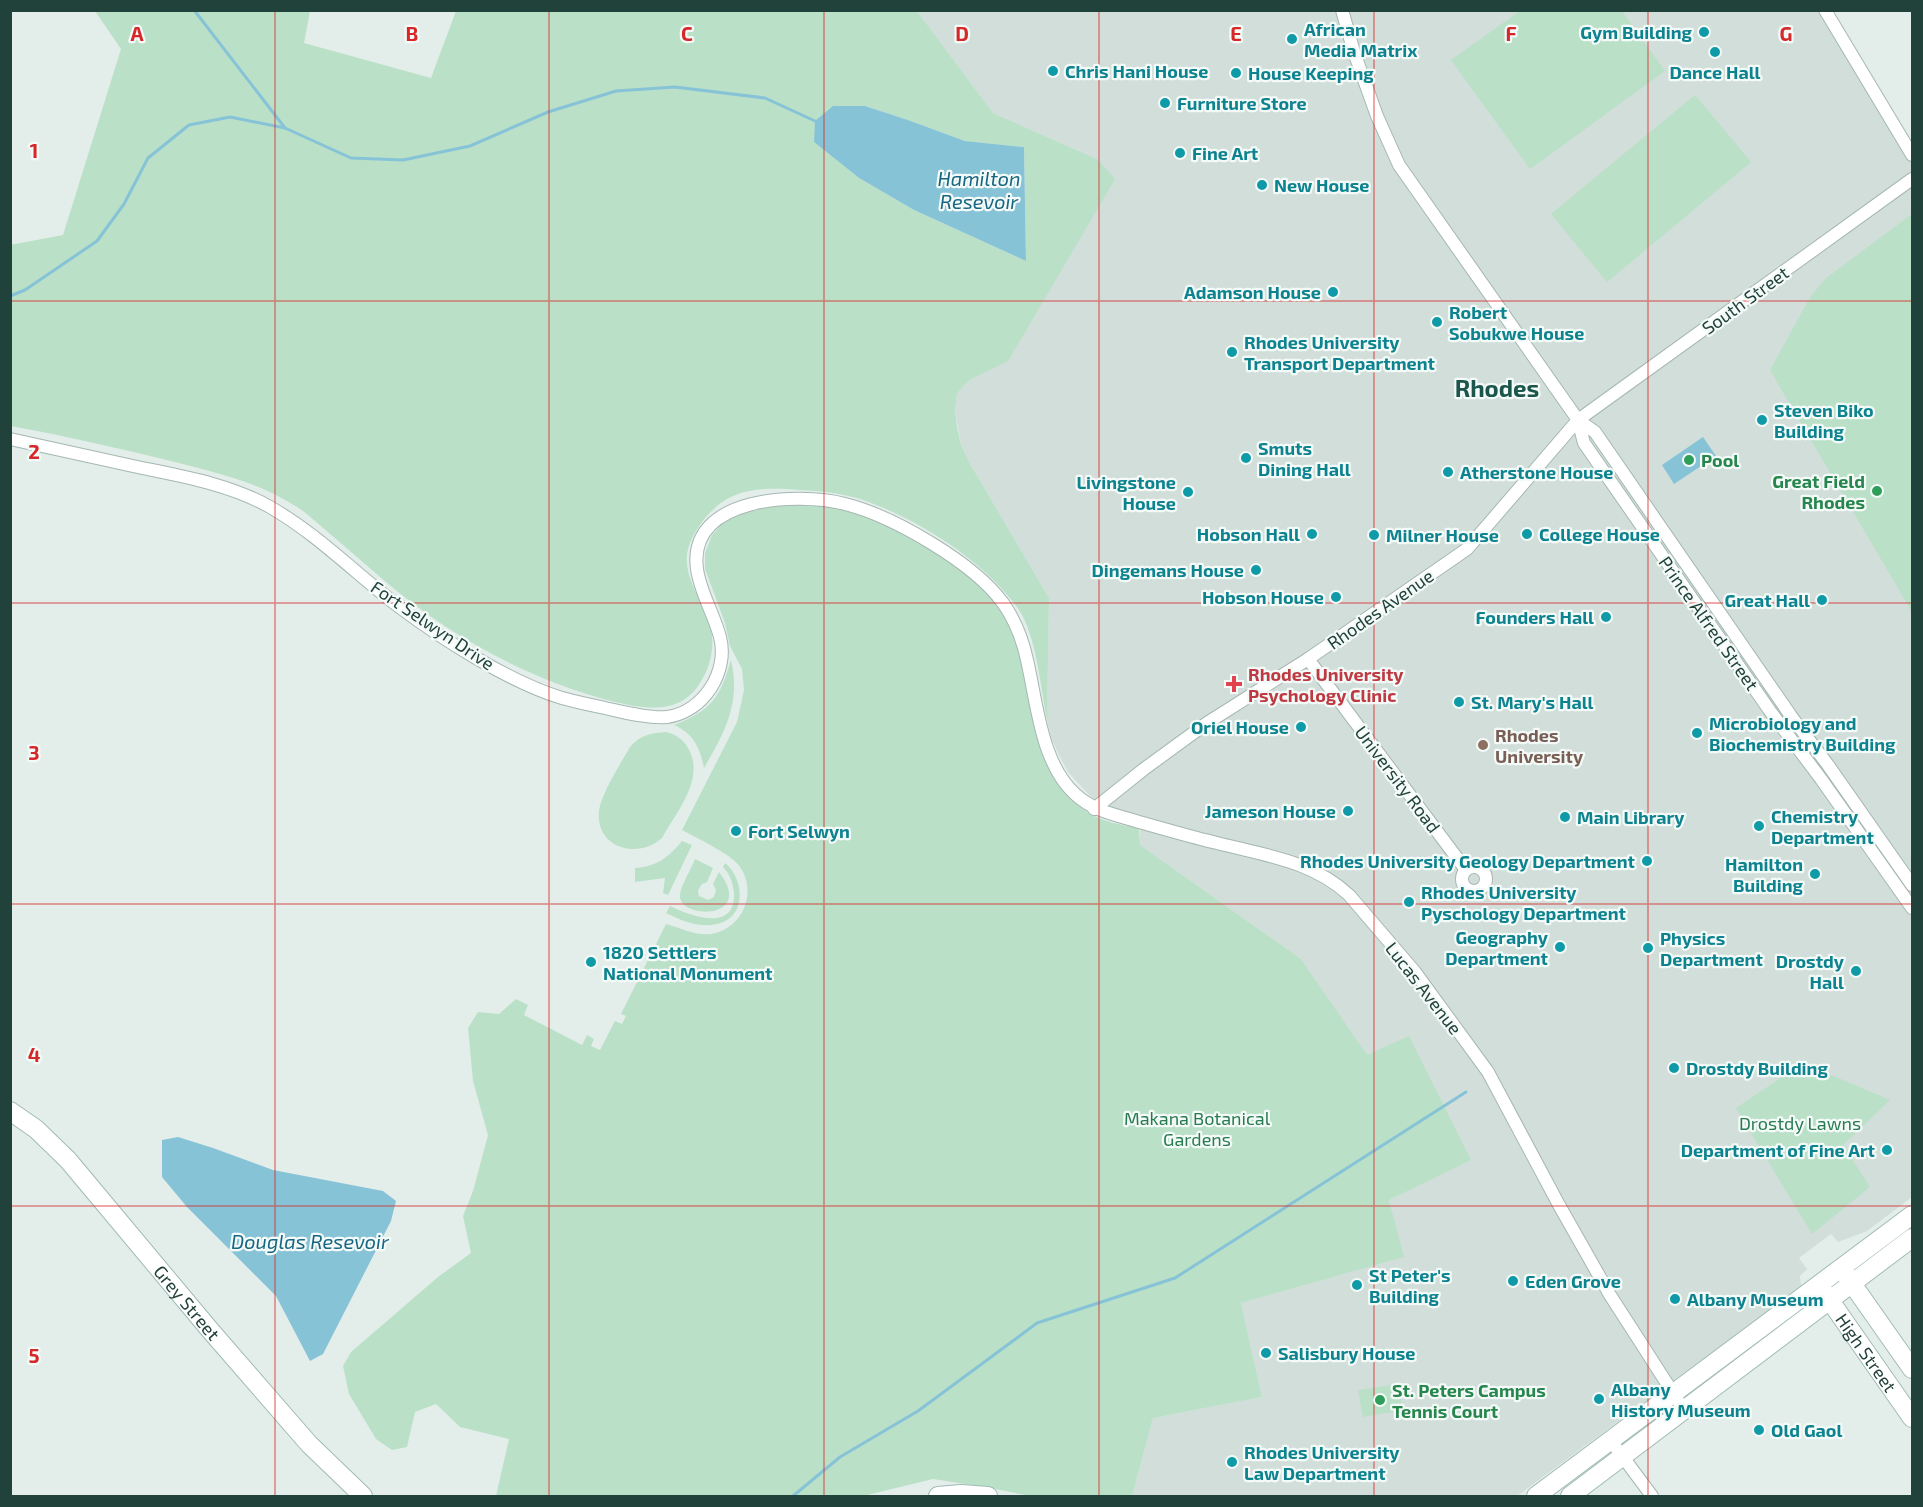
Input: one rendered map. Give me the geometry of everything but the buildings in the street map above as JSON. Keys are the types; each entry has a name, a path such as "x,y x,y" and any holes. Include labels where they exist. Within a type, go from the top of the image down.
{"main road":[{"name":"Grey Street","path":"10,1111 36,1129 68,1160 309,1444 363,1497"},
{"path":"1570,1497 1684,1410 1847,1276 1912,1215"},
{"path":"1847,1276 1912,1238"},
{"name":"High Street","path":"1847,1276 1912,1369"},
{"path":"1536,1497 1674,1393 1825,1293"},
{"name":"High Street","path":"1825,1293 1912,1418"},
{"path":"938,1497 961,1494 988,1497"}],"street":[{"name":"Prince Alfred Street","path":"1342,10 1377,116 1399,165 1578,420 1595,432 1791,717 1828,765 1912,885"},
{"path":"1828,12 1912,155"},
{"name":"South Street","path":"1578,420 1912,179"},
{"name":"Prince Alfred Street","path":"1578,420 1584,443 1590,453 1770,711 1912,908"},
{"name":"Rhodes Avenue","path":"1094,809 1207,723 1308,659 1467,549 1578,420"},
{"name":"Fort Selwyn Drive","path":"10,439 190,478 250,497 289,518 307,531 400,607 467,652 517,679 558,697 628,713 665,717 680,713 705,696 719,672 722,641 697,570 697,555 701,540 710,525 726,512 750,504 783,499 837,502 857,507 886,518 919,536 988,586 1002,601 1016,626 1026,656 1039,722"},
{"name":"University Road","path":"1308,659 1466,870"},
{"name":"Lucas Avenue","path":"1039,722 1053,762 1062,777 1072,791 1094,809 1196,838 1292,861 1317,871 1349,895 1415,972 1488,1072 1610,1295 1684,1410"},
{"path":"1611,1441 1652,1497"}],"shaded area":[{"name":"Rhodes University","path":"917,11 1820,11 1912,142 1912,1197 1867,1231 1838,1242 1831,1234 1799,1258 1807,1269 1800,1276 1801,1287 1517,1496 1132,1496 1153,1418 1262,1397 1241,1303 1403,1257 1389,1200 1470,1159 1409,1037 1367,1056 1301,959 1140,845 1140,815 1105,807 1092,798 1068,772 1058,753 1047,720 1049,598 969,462 961,445 955,410 957,394 973,378 1097,159 993,113"}],"green space":[{"path":"95,11 310,11 304,43 431,78 456,11 917,11 993,113 1097,159 1115,179 1008,361 973,378 957,394 955,410 961,445 1049,598 1047,720 1030,633 1019,610 1005,592 969,559 928,530 884,508 855,498 815,491 764,489 737,494 715,508 697,529 687,554 689,573 711,628 712,653 709,665 696,689 676,704 652,708 639,707 580,692 550,681 464,638 411,602 301,510 264,489 171,461 11,426 10,245 63,235 121,49","holes":["865,106 965,141 1024,147 1026,261 914,210 859,178 814,142"]},
{"path":"1520,11 1622,11 1665,71 1530,169 1451,60"},
{"path":"1695,95 1751,162 1607,282 1551,214"},
{"name":"Great Field Rhodes","path":"1912,214 1912,612 1770,370 1811,296 1825,279"},
{"name":"Makana Botanical Gardens","path":"798,505 839,509 884,524 933,551 977,584 994,602 1013,631 1021,656 1040,746 1051,772 1067,794 1087,812 1099,818 1139,828 1140,845 1301,959 1367,1055 1409,1036 1471,1160 1389,1200 1404,1257 1241,1303 1262,1397 1153,1418 1132,1496 1030,1496 933,1479 863,1496 496,1496 509,1439 460,1427 436,1404 415,1412 407,1447 392,1450 376,1439 349,1394 343,1366 351,1352 438,1277 471,1253 463,1216 473,1191 488,1135 473,1081 468,1028 478,1012 499,1014 516,999 528,1005 524,1015 582,1045 587,1035 594,1039 591,1046 600,1050 615,1021 622,1024 626,1016 621,1014 666,924 694,933 711,934 731,925 744,908 747,888 740,867 722,852 682,830 737,722 744,690 742,669 730,646 725,623 705,569 705,553 712,535 725,521 761,507"},
{"path":"731,660 734,690 729,717 704,768 695,742 687,733 674,725 697,714 713,701 723,684"},
{"path":"666,732 684,742 693,759 694,771 687,795 662,838 652,845 641,848 620,847 604,834 600,824 599,811 603,796 630,747 646,735"},
{"path":"682,841 692,845 668,895 663,893 665,878 635,882 635,868 649,866 661,860"},
{"path":"695,859 713,868 707,882 702,884 698,890 699,896 708,900 714,897 716,890 713,884 719,872 728,888 728,900 722,907 712,911 701,911 682,903 681,890"},
{"path":"725,863 736,878 740,897 734,914 727,920 710,925 697,924 666,913 670,906 700,917 720,917 728,913 733,905 734,893 731,879 723,867"},
{"name":"Drostdy Lawns","path":"1803,1063 1890,1100 1843,1145 1870,1187 1812,1234 1736,1108"},
{"name":"St. Peters Campus Tennis Court","path":"1398,1384 1403,1410 1363,1417 1358,1390"}],"water":[{"name":"Hamilton Resevoir","path":"833,106 865,106 965,141 1024,147 1026,261 914,210 859,178 814,142 815,121"},
{"name":"Pool","path":"1703,437 1716,456 1674,484 1662,465"},
{"name":"Douglas Resevoir","path":"178,1137 273,1170 383,1191 396,1201 391,1221 323,1354 310,1361 276,1296 187,1207 162,1177 162,1140"}],"waterway":[{"path":"194,10 285,128"},
{"path":"10,296 25,290 97,241 124,204 148,158 189,125 230,117 285,128 351,158 403,160 470,146 548,112 616,91 675,87 765,98 815,121"},
{"path":"793,1496 840,1457 918,1411 1037,1323 1175,1278 1466,1092"}],"place":[{"name":"Gym Building","path":"1704,32"},
{"name":"African Media Matrix","path":"1292,39"},
{"name":"Dance Hall","path":"1715,52"},
{"name":"Chris Hani House","path":"1053,71"},
{"name":"House Keeping","path":"1236,73"},
{"name":"Furniture Store","path":"1165,103"},
{"name":"Fine Art","path":"1180,153"},
{"name":"New House","path":"1262,185"},
{"name":"Adamson House","path":"1333,292"},
{"name":"Robert Sobukwe House","path":"1437,322"},
{"name":"Rhodes University Transport Department","path":"1232,352"},
{"name":"Steven Biko Building","path":"1762,420"},
{"name":"Smuts Dining Hall","path":"1246,458"},
{"name":"Pool","path":"1689,460"},
{"name":"Atherstone House","path":"1448,472"},
{"name":"Great Field Rhodes","path":"1877,491"},
{"name":"Livingstone House","path":"1188,492"},
{"name":"Hobson Hall","path":"1312,534"},
{"name":"College House","path":"1527,534"},
{"name":"Milner House","path":"1374,535"},
{"name":"Dingemans House","path":"1256,570"},
{"name":"Hobson House","path":"1336,597"},
{"name":"Great Hall","path":"1822,600"},
{"name":"Founders Hall","path":"1606,617"},
{"name":"Rhodes University Psychology Clinic","path":"1234,684"},
{"name":"St. Mary's Hall","path":"1459,702"},
{"name":"Oriel House","path":"1301,727"},
{"name":"Microbiology and Biochemistry Building","path":"1697,733"},
{"name":"Rhodes University","path":"1483,745"},
{"name":"Jameson House","path":"1348,811"},
{"name":"Main Library","path":"1565,817"},
{"name":"Chemistry Department","path":"1759,826"},
{"name":"Fort Selwyn","path":"736,831"},
{"name":"Rhodes University Geology Department","path":"1647,861"},
{"name":"Hamilton Building","path":"1815,874"},
{"name":"Rhodes University Pyschology Department","path":"1409,902"},
{"name":"Geography Department","path":"1560,947"},
{"name":"Physics Department","path":"1648,948"},
{"name":"1820 Settlers National Monument","path":"591,962"},
{"name":"Drostdy Hall","path":"1856,971"},
{"name":"Drostdy Building","path":"1674,1068"},
{"name":"Department of Fine Art","path":"1887,1150"},
{"name":"Eden Grove","path":"1513,1281"},
{"name":"St Peter's Building","path":"1357,1285"},
{"name":"Albany Museum","path":"1675,1299"},
{"name":"Salisbury House","path":"1266,1353"},
{"name":"Albany History Museum","path":"1599,1399"},
{"name":"St. Peters Campus Tennis Court","path":"1380,1400"},
{"name":"Old Gaol","path":"1759,1430"},
{"name":"Rhodes University Law Department","path":"1232,1462"}],"district":[{"name":"Rhodes","path":"1497,387"}]}
